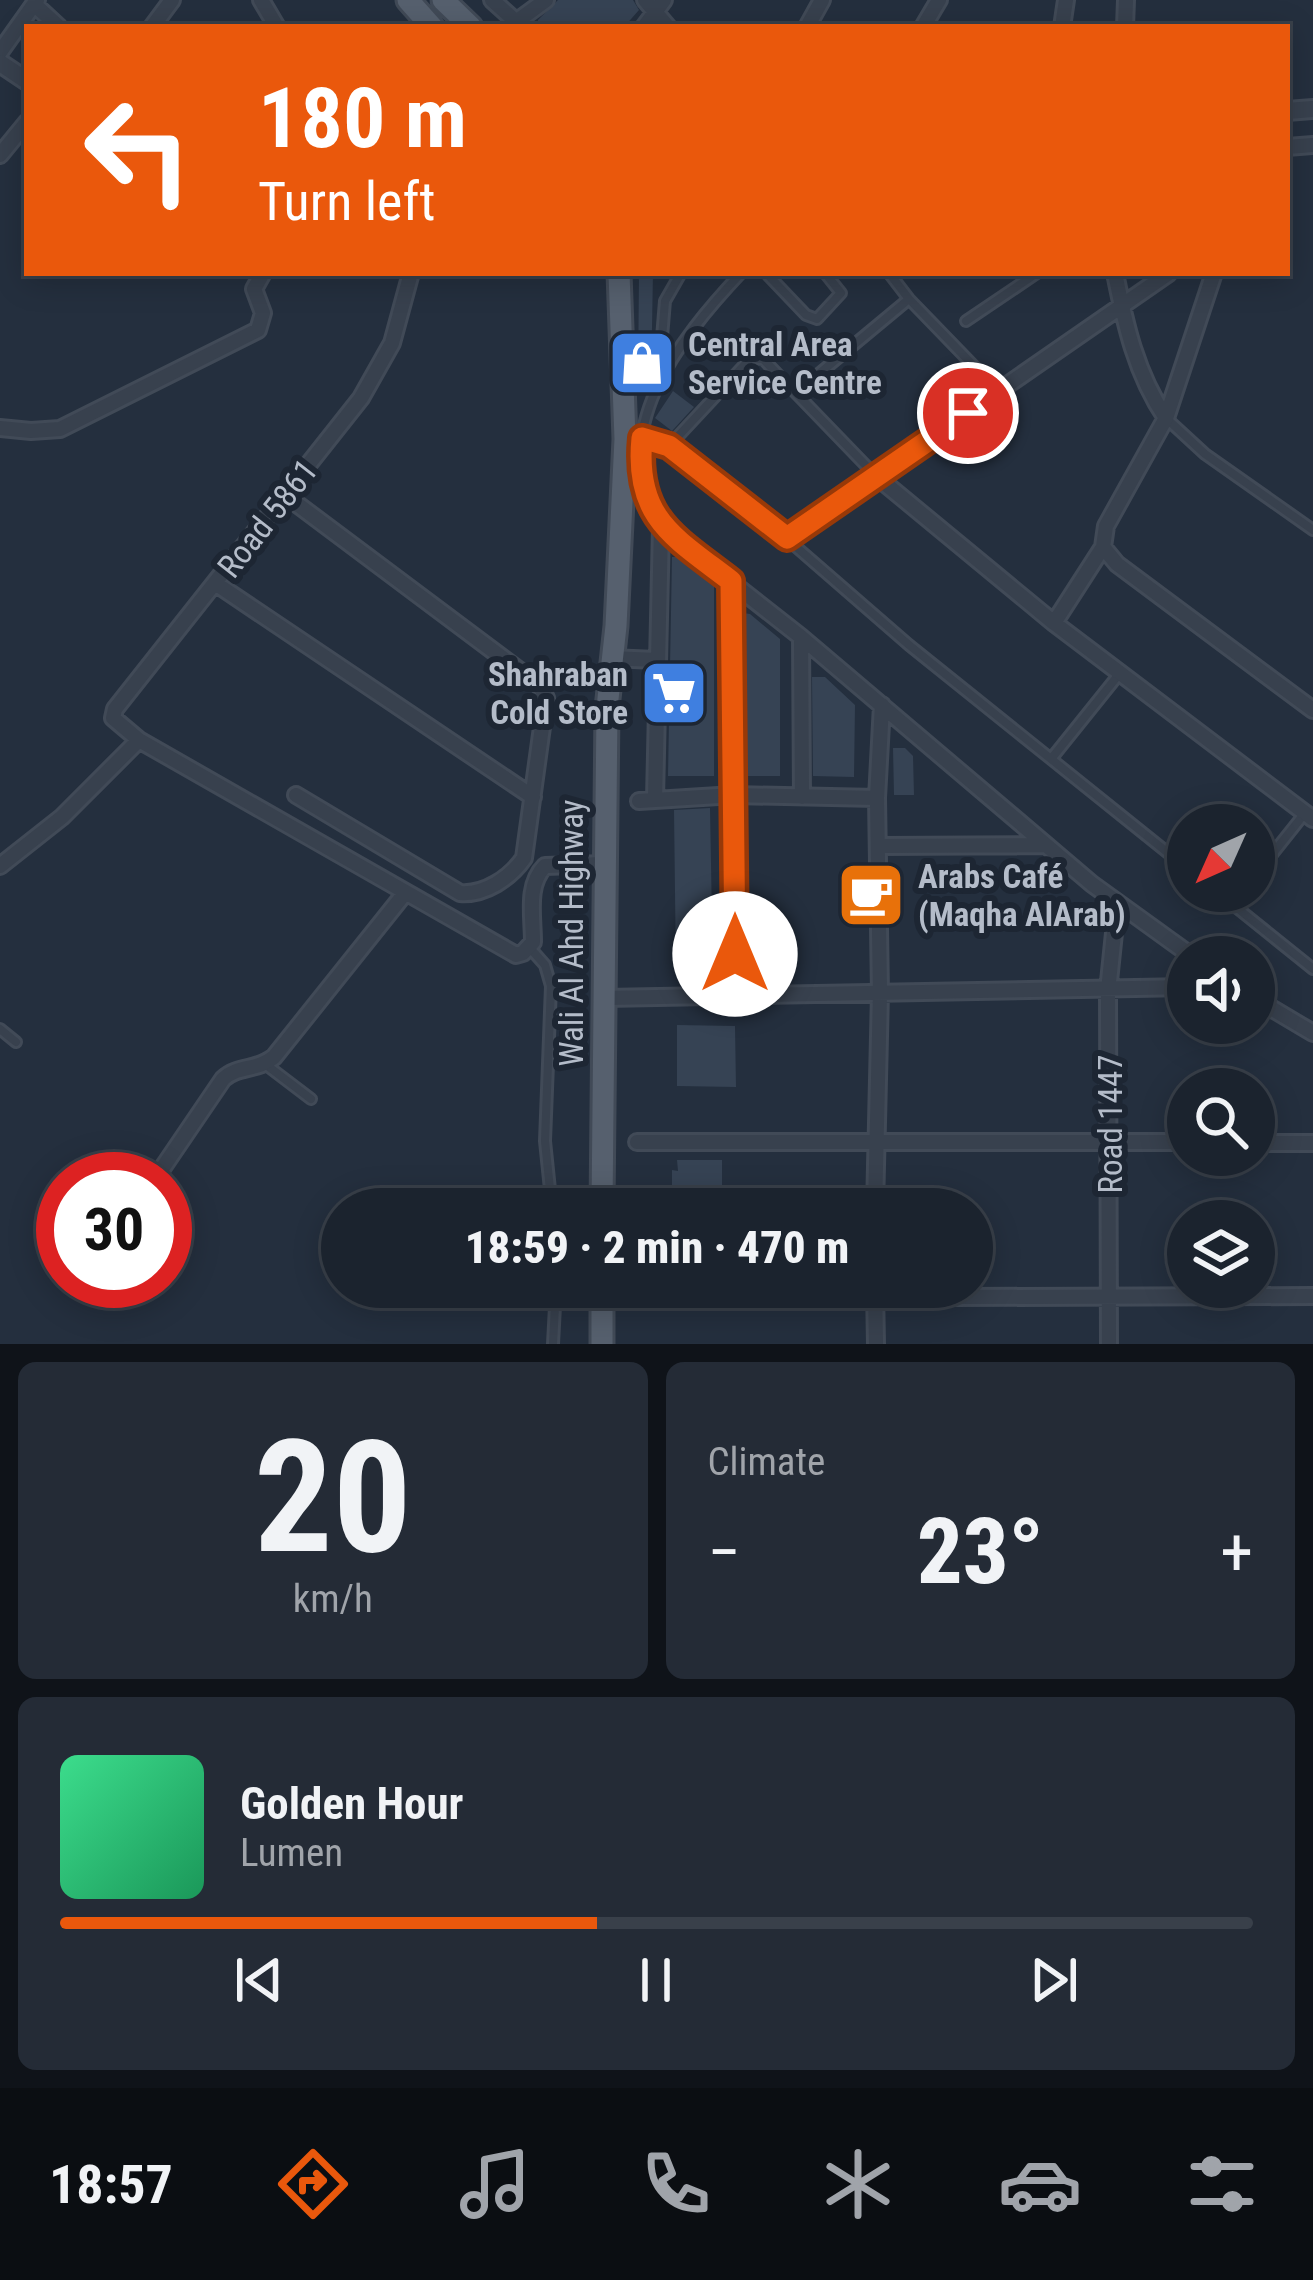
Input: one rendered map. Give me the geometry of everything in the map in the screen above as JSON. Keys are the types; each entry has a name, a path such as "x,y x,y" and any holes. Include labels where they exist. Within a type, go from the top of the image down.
{"main road":[{"path":"407,0 429,24"},
{"path":"443,0 468,24"},
{"name":"Wali Al Ahd Highway","path":"602,1188 610,658 606,622 613,379 603,276"},
{"name":"Wali Al Ahd Highway","path":"610,658 634,438 619,276"},
{"path":"602,1308 602,1344"}],"street":[{"path":"492,0 518,24"},
{"path":"520,24 546,0"},
{"path":"0,52 35,2 56,24"},
{"path":"0,155 24,126"},
{"path":"0,428 60,429 257,330 263,313 254,289 261,276"},
{"name":"Road 5861","path":"139,740 115,722 113,714 373,381 400,323 410,276"},
{"path":"1116,276 1141,373 1166,418"},
{"path":"1164,276 877,476 1054,623 1309,816"},
{"path":"1054,623 1103,547 1106,526 1166,418 1213,276"},
{"path":"285,496 540,686 546,698 524,858 515,871 477,894 460,892 296,796"},
{"path":"661,527 802,637 1117,904 1167,939"},
{"path":"655,799 661,527"},
{"path":"1103,547 1117,563 1313,710"},
{"path":"731,581 735,994"},
{"path":"215,584 533,797"},
{"path":"802,637 802,797"},
{"path":"610,658 656,660"},
{"path":"875,1188 882,705"},
{"path":"0,866 62,817 139,740 509,952 527,950 533,942 533,883 540,870 604,864"},
{"path":"639,801 734,795 877,798"},
{"path":"880,846 1045,845"},
{"path":"173,1152 223,1079 236,1070 265,1064 406,893"},
{"name":"Road 1447","path":"1108,1344 1108,991 1117,904"},
{"path":"605,998 1167,987"},
{"path":"1275,1010 1313,1033"},
{"path":"637,1142 1167,1142"},
{"path":"1275,1143 1313,1143"},
{"path":"993,1293 1313,1296"},
{"path":"875,1308 876,1344"}],"lane":[{"path":"658,379 665,301 679,276"},
{"path":"661,527 643,492 634,438 658,379 738,276"},
{"path":"769,276 806,315 817,319 841,293 827,276"},
{"path":"891,276 999,392"},
{"path":"965,321 1032,276"},
{"path":"797,392 909,299"},
{"path":"669,446 752,358 763,358 877,476 787,538"},
{"path":"1166,418 1204,454 1313,530"},
{"path":"634,438 669,446 787,538 909,646 1167,851"},
{"path":"1051,759 1120,673"},
{"path":"1275,854 1309,816"},
{"path":"1242,912 1313,969"},
{"path":"527,950 545,965 550,986 545,1141 550,1188"},
{"path":"0,1029 16,1042"},
{"path":"265,1064 311,1099"},
{"path":"553,1344 555,1308"}],"building":[{"path":"558,0 633,0 639,10 627,24 537,24"},
{"path":"639,276 653,276 651,382 638,382"},
{"path":"673,391 694,407 672,431 655,418"},
{"path":"672,557 680,557 714,585 714,776 668,776"},
{"path":"743,613 780,639 780,776 744,776"},
{"path":"812,677 825,677 855,705 854,777 813,776"},
{"path":"893,748 905,748 913,756 914,795 894,795"},
{"path":"710,808 713,974 676,975 674,810"},
{"path":"677,1025 735,1026 736,1087 677,1086"},
{"path":"677,1160 722,1160 722,1188 672,1188 672,1170 678,1171"}],"place":[{"name":"Central Area Service Centre","path":"642,363"},
{"name":"Shahraban Cold Store","path":"674,693"},
{"name":"Arabs Café (Maqha AlArab)","path":"871,895"}],"route":[{"path":"735,954 731,581 661,527 643,492 642,438 669,446 787,538 968,413"}]}
